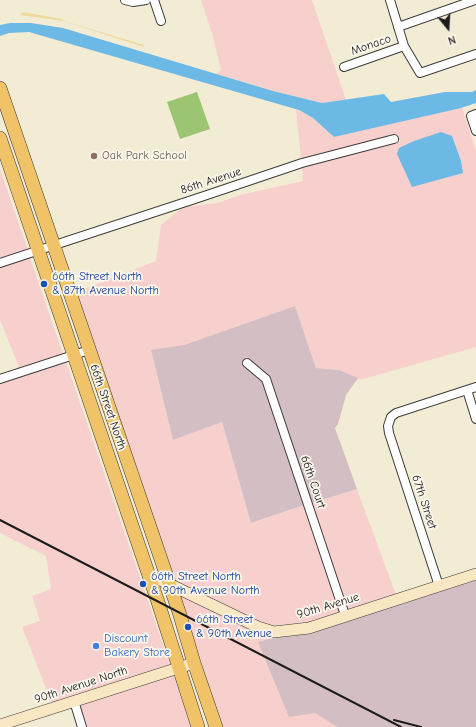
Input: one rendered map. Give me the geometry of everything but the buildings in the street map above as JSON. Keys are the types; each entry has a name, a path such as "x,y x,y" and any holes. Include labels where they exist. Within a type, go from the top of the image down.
{"main road":[{"name":"66th Street North","path":"0,88 54,245 88,350 169,584 216,727"},
{"name":"66th Street North","path":"1,141 158,602 198,727"},
{"path":"108,457 123,452"}],"street":[{"path":"125,0 133,2 146,0"},
{"path":"154,0 161,21"},
{"path":"390,0 404,46 420,73 476,54"},
{"path":"398,26 475,0"},
{"name":"Monaco","path":"344,67 404,46"},
{"path":"473,115 476,131"},
{"path":"1,141 17,137"},
{"name":"86th Avenue","path":"0,262 38,251 302,163 394,139"},
{"path":"0,379 88,350"},
{"name":"66th Court","path":"247,363 266,379 345,615"},
{"path":"476,387 466,390 476,419"},
{"name":"67th Street","path":"439,586 388,426 391,418 396,413 466,390"},
{"name":"90th Avenue","path":"148,575 237,618 274,632 308,628 476,574"},
{"name":"90th Avenue North","path":"0,725 194,662"},
{"path":"74,701 82,727"}],"shaded area":[{"path":"201,0 312,0 346,100 322,103 273,91 217,74 221,70 213,37"},
{"path":"462,107 476,151 476,347 360,380 339,370 316,368 295,306 184,345 151,351 173,440 222,422 251,523 304,505 340,613 307,624 274,628 258,623 174,582 77,292 156,261 161,225 183,207 217,203 244,194 303,181 302,167 398,142 396,134 301,159 296,109 313,118 334,137"},
{"path":"0,169 28,250 0,258"},
{"path":"30,258 63,354 0,375 19,367 0,320 0,267"},
{"path":"295,306 316,368 339,370 358,378 346,395 338,424 335,428 357,489 312,503 268,376 246,357 242,363 263,381 304,505 251,523 222,422 173,440 151,350 184,345"},
{"path":"66,362 170,665 52,704 22,627 40,621 32,596 51,589 46,556 0,533 0,384"},
{"path":"357,489 396,595 348,610 312,503"},
{"path":"476,579 476,727 337,727 315,713 289,717 258,642"},
{"path":"178,593 278,636 258,642 315,713 337,727 223,727"},
{"path":"173,673 191,727 86,727 78,704"}],"green space":[{"path":"197,92 210,129 180,139 167,102"}],"sand":[{"path":"23,12 62,19 64,21 144,45 144,47 63,21 20,15"}],"water":[{"path":"10,23 31,23 63,28 273,91 322,103 384,94 391,102 445,92 472,92 476,90 476,103 461,108 334,137 313,118 299,110 29,32 9,33 0,36 0,25"},
{"path":"441,132 452,136 461,161 463,173 412,187 397,154 399,148 414,141"}],"railway":[{"path":"0,520 401,727"},
{"path":"394,720 421,727"}],"place":[{"name":"Oak Park School","path":"94,156"},
{"name":"66th Street North & 87th Avenue North","path":"44,284"},
{"name":"66th Street North & 90th Avenue North","path":"143,584"},
{"name":"66th Street & 90th Avenue","path":"188,627"},
{"name":"Discount Bakery Store","path":"96,646"}]}
